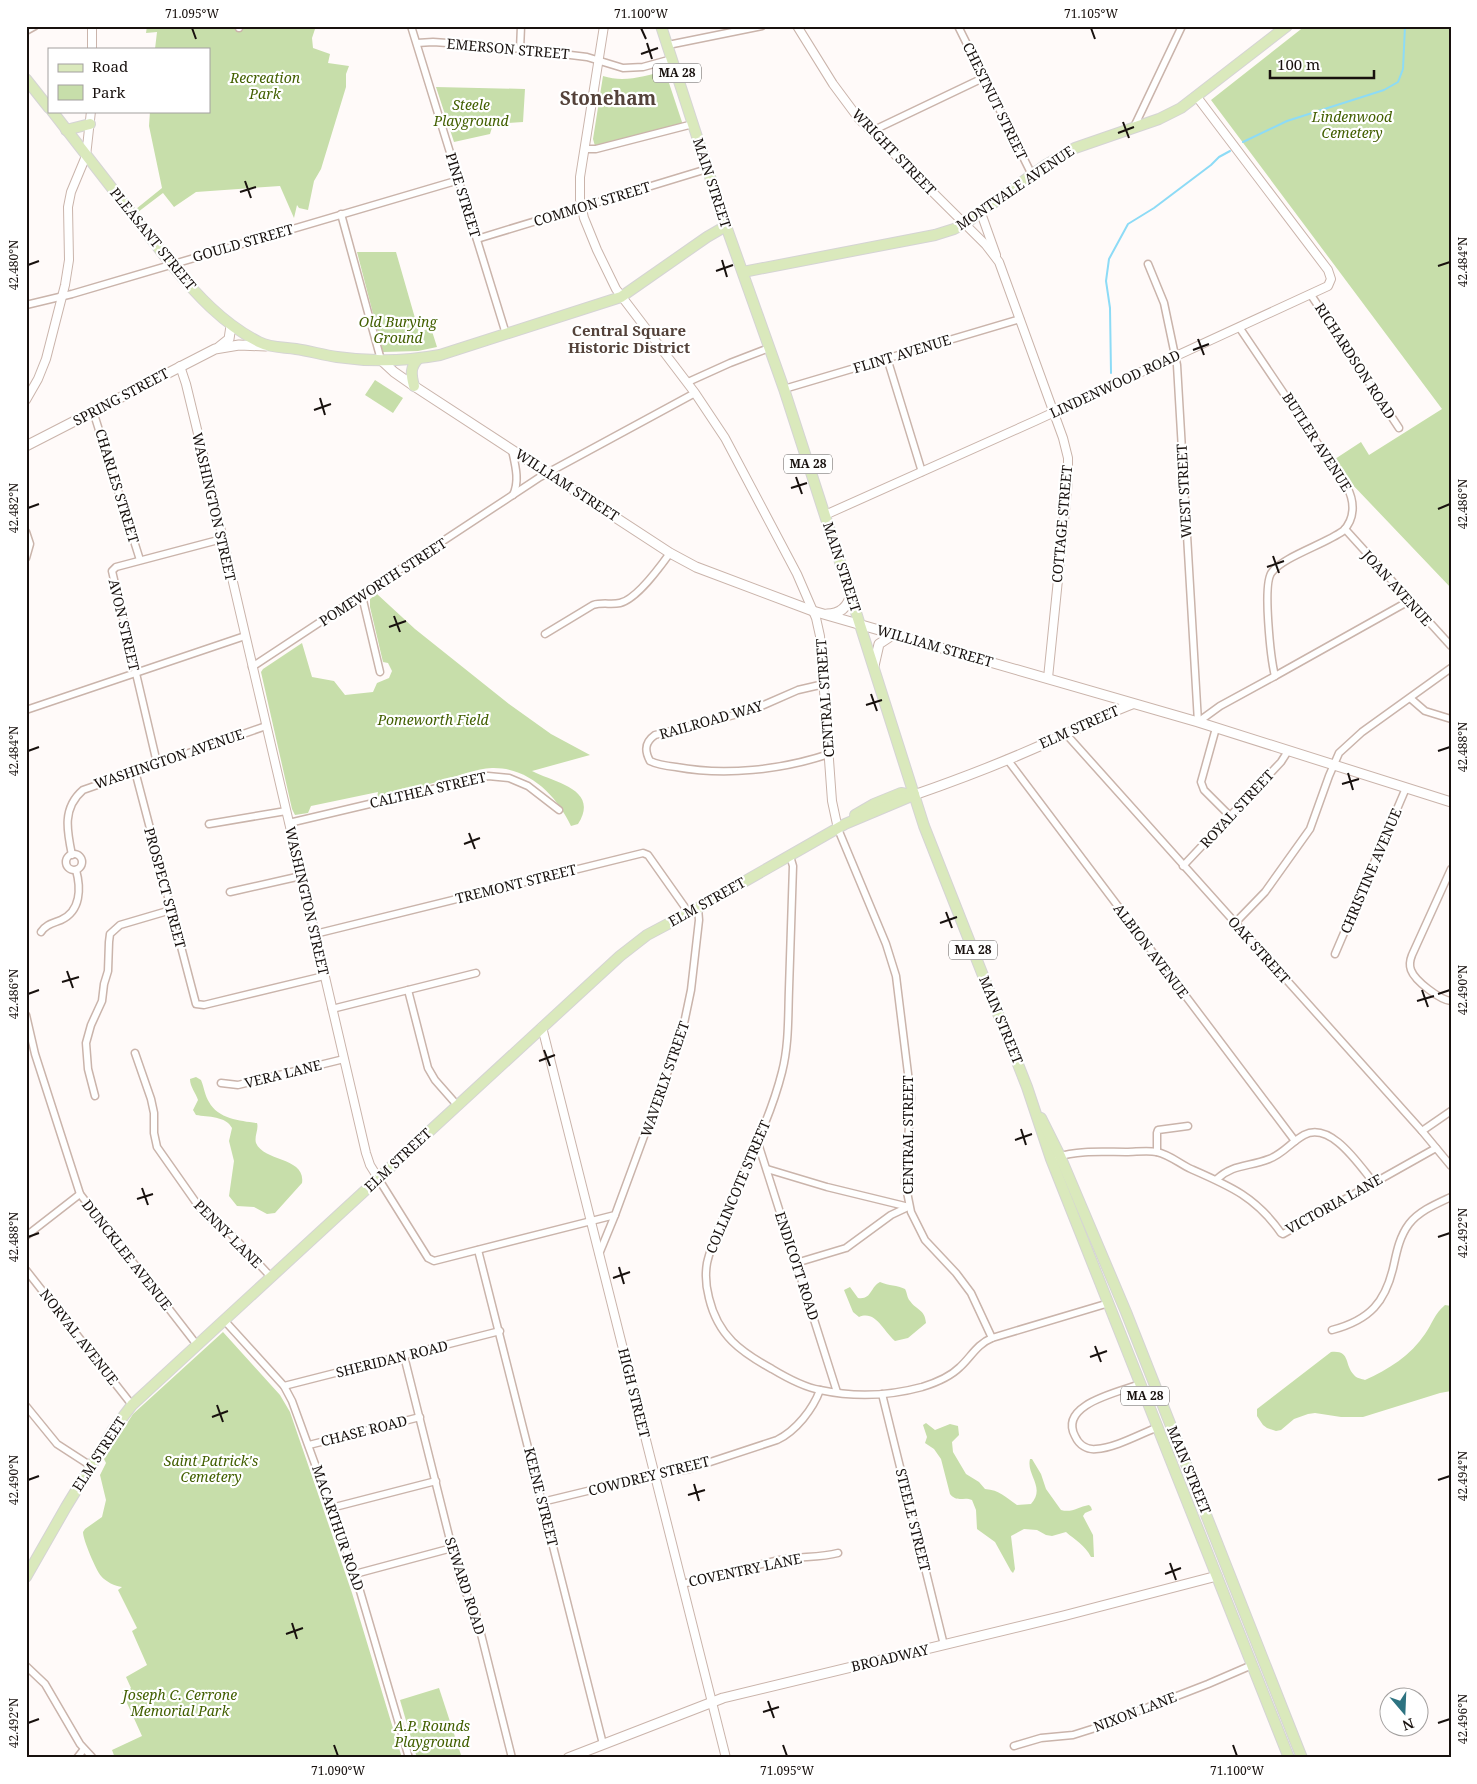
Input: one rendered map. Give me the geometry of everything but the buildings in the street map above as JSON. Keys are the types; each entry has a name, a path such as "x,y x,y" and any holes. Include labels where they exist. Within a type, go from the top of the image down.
{"main road":[{"name":"MAIN STREET","path":"661,26 726,226 784,389 924,826 1056,1158 1092,1231 1135,1334 1302,1758"},
{"name":"MONTVALE AVENUE","path":"743,272 954,230 981,213 1048,164 1080,146 1170,114 1197,97 1287,26"},
{"path":"26,78 48,107"},
{"name":"PLEASANT STREET","path":"53,112 171,264 199,295 231,326 256,341 271,347"},
{"path":"66,130 90,124"},
{"name":"PLEASANT STREET","path":"239,345 296,349 338,358 418,359 440,355 621,297 708,236 726,226"},
{"name":"SPRING STREET","path":"26,446 215,349 228,340 231,335 231,326"},
{"name":"SPRING STREET","path":"215,349 239,345"},
{"path":"414,386 411,373 418,359"},
{"name":"WILLIAM STREET","path":"381,360 414,386 696,568 813,611 1198,722 1451,802"},
{"path":"824,614 831,614 844,608 851,594"},
{"path":"874,666 879,644 894,634"},
{"name":"ELM STREET","path":"27,1573 112,1430 132,1405 639,940 841,827 914,795 973,774 1133,704"},
{"name":"MAIN STREET","path":"1056,1158 1079,1230 1289,1758"},
{"path":"1079,1230 1087,1228 1092,1231"},
{"path":"1119,1330 1122,1335 1135,1334"},
{"name":"BROADWAY","path":"568,1758 712,1702 1217,1576"}],"street":[{"path":"26,31 35,26"},
{"path":"92,26 92,48"},
{"name":"PINE STREET","path":"411,26 506,334"},
{"path":"520,50 521,26"},
{"name":"CENTRAL STREET","path":"604,26 580,184 581,207 593,242 621,297 688,382 718,427 739,462 797,574 813,611 820,636 833,808 886,944 897,982 911,1098 906,1173 909,1207 915,1224 925,1240 956,1273 971,1293 992,1338"},
{"path":"668,45 762,26"},
{"name":"WRIGHT STREET","path":"796,26 848,104 872,132 964,224"},
{"name":"CHESTNUT STREET","path":"958,26 1032,175"},
{"path":"1134,127 1182,26"},
{"name":"EMERSON STREET","path":"417,43 432,42 587,57 616,67 636,68 672,59"},
{"path":"872,132 983,78"},
{"name":"LINDENWOOD ROAD","path":"825,515 1328,286 1331,281 1330,274 1197,97"},
{"path":"26,400 38,379 46,359 62,297 69,260 68,216 70,199 86,156 91,112"},
{"path":"585,149 596,149 693,124"},
{"name":"COMMON STREET","path":"477,239 707,169"},
{"name":"GOULD STREET","path":"26,305 62,297 459,180"},
{"name":"COTTAGE STREET","path":"981,213 1066,450 1068,470 1048,678"},
{"path":"341,214 381,360"},
{"name":"COTTAGE STREET","path":"964,224 986,245 999,262"},
{"name":"WEST STREET","path":"1148,264 1164,303 1176,356 1198,722"},
{"name":"RICHARDSON ROAD","path":"1311,295 1399,428"},
{"name":"FLINT AVENUE","path":"784,389 1020,319"},
{"name":"BUTLER AVENUE","path":"1239,327 1350,492 1352,514 1345,529"},
{"path":"688,382 769,348"},
{"path":"887,358 922,472"},
{"name":"WASHINGTON STREET","path":"180,366 186,384 369,1161 430,1260 435,1261 591,1221"},
{"name":"POMEWORTH STREET","path":"252,667 547,473 695,393"},
{"name":"CHARLES STREET","path":"94,411 140,560"},
{"path":"512,450 516,475 513,495"},
{"path":"1274,676 1268,595 1270,575 1284,563 1345,529"},
{"name":"JOAN AVENUE","path":"1345,529 1451,646"},
{"path":"26,532 30,544 26,558"},
{"name":"AVON STREET","path":"157,763 112,573 115,567 222,539"},
{"path":"545,634 594,605 618,603 627,600 653,574 670,553"},
{"path":"362,596 380,672"},
{"path":"1198,722 1220,706 1409,601"},
{"path":"26,710 245,636"},
{"path":"1235,923 1266,892 1306,836 1315,818 1338,753 1451,668"},
{"name":"RAILROAD WAY","path":"824,684 798,690 750,711 655,735 648,742 646,750 650,761 654,763 710,771 756,769 829,754"},
{"path":"1410,698 1425,711 1451,719"},
{"name":"WASHINGTON AVENUE","path":"72,854 67,820 70,807 83,790 266,726"},
{"path":"1216,728 1201,782 1204,790 1230,816"},
{"name":"OAK STREET","path":"1066,734 1451,1166"},
{"name":"ROYAL STREET","path":"1183,866 1280,762 1288,750"},
{"name":"ALBION AVENUE","path":"1007,759 1296,1141"},
{"name":"PROSPECT STREET","path":"135,771 194,1000 197,1005 204,1005 324,976"},
{"name":"CALTHEA STREET","path":"289,823 488,776 509,778 528,786 559,810"},
{"name":"CHRISTINE AVENUE","path":"1335,954 1406,788"},
{"path":"210,824 286,811"},
{"name":"TREMONT STREET","path":"314,934 643,852 648,855 689,913"},
{"name":"WASHINGTON AVENUE","path":"72,854 82,860 81,866 76,870 70,869 66,864 67,858 72,854"},
{"name":"COLLINCOTE STREET","path":"790,856 793,866 786,1053 774,1100 709,1256 706,1277 708,1296 715,1317 724,1333 750,1356 784,1376 820,1390 882,1394 915,1389 941,1379 957,1370 977,1347 992,1338 1108,1303"},
{"path":"1451,869 1412,955 1410,964 1412,972 1417,979 1441,998 1451,1001"},
{"name":"WASHINGTON AVENUE","path":"41,932 45,926 67,917 76,905 79,892 76,870"},
{"path":"230,892 301,876"},
{"name":"WAVERLY STREET","path":"599,1254 682,1033 691,990 699,920 698,908"},
{"path":"95,1096 88,1069 86,1043 91,1025 102,1000 108,970 110,934 122,924 171,910"},
{"path":"332,1009 476,973"},
{"path":"408,990 428,1068 433,1077 457,1105"},
{"name":"DUNCKLEE AVENUE","path":"26,1015 35,1054 80,1194 197,1345"},
{"name":"HIGH STREET","path":"542,1027 726,1758"},
{"name":"PENNY LANE","path":"135,1053 151,1099 154,1113 155,1137 162,1156 202,1212 230,1233 270,1277"},
{"name":"VERA LANE","path":"221,1083 238,1085 344,1059"},
{"path":"1422,1132 1451,1111"},
{"path":"1157,1152 1158,1130 1188,1126"},
{"path":"1056,1158 1090,1153 1157,1152 1217,1179 1229,1170 1262,1162 1278,1155 1304,1135 1312,1132 1328,1134 1374,1183"},
{"name":"ENDICOTT ROAD","path":"757,1140 837,1392"},
{"name":"VICTORIA LANE","path":"1217,1179 1257,1204 1282,1234 1436,1148"},
{"path":"766,1169 828,1188 909,1207"},
{"path":"26,1236 80,1194"},
{"path":"1332,1330 1357,1322 1376,1306 1389,1284 1401,1238 1408,1225 1425,1210 1451,1197"},
{"path":"796,1263 846,1248 891,1215 909,1207"},
{"path":"591,1221 615,1215"},
{"name":"KEENE STREET","path":"478,1250 603,1744"},
{"name":"NORVAL AVENUE","path":"26,1270 132,1405"},
{"name":"MACARTHUR ROAD","path":"224,1320 284,1386 292,1401 355,1574 409,1758"},
{"name":"SHERIDAN ROAD","path":"284,1386 500,1332"},
{"name":"SEWARD ROAD","path":"404,1356 461,1582 476,1614 512,1758"},
{"path":"1140,1384 1093,1402 1079,1410 1073,1420 1072,1428 1074,1435 1083,1446 1096,1449 1158,1427"},
{"name":"COWDREY STREET","path":"542,1502 692,1468 783,1437 797,1425 812,1405 820,1390"},
{"name":"STEELE STREET","path":"882,1394 944,1645"},
{"path":"26,1406 57,1444 91,1466"},
{"name":"CHASE ROAD","path":"309,1445 420,1417"},
{"path":"331,1508 436,1481"},
{"path":"355,1574 452,1548"},
{"name":"COVENTRY LANE","path":"682,1584 779,1560 821,1557 838,1553"},
{"name":"NIXON LANE","path":"1014,1746 1040,1738 1072,1735 1092,1730 1252,1665"},
{"path":"26,1666 48,1688 84,1749 92,1757"},
{"path":"77,1758 84,1749"}],"green space":[{"name":"Recreation Park","path":"147,26 316,26 312,38 313,48 330,54 328,63 349,66 346,74 346,87 321,169 314,181 308,210 299,208 297,205 294,218 280,186 196,192 174,207 163,193 138,212 136,209 162,188 149,126 150,112 210,112 210,48 155,48 157,32 146,33"},
{"name":"Lindenwood Cemetery","path":"1305,26 1451,26 1451,588 1350,482 1335,459 1361,442 1369,455 1442,409 1211,100"},
{"path":"665,71 683,125 595,146 593,139 603,76 627,79"},
{"name":"Steele Playground","path":"436,87 525,89 523,122 493,124 490,134 454,142"},
{"name":"Old Burying Ground","path":"357,252 396,252 419,332 431,328 437,347 418,351 383,352"},
{"path":"375,380 403,398 393,413 365,395"},
{"name":"Pomeworth Field","path":"377,594 415,629 509,704 551,734 590,755 532,771 572,789 579,795 583,803 583,812 578,824 571,826 550,794 530,778 518,772 492,768 474,771 377,798 378,792 311,806 308,813 295,815 292,809 261,672 302,643 312,677 334,681 345,695 373,692 377,683 389,678 392,671 388,663 383,662 370,607 370,599"},
{"path":"196,1077 201,1080 206,1097 213,1108 224,1116 257,1123 256,1143 260,1149 298,1168 302,1175 302,1183 275,1213 267,1214 254,1207 237,1206 229,1196 234,1161 229,1141 232,1128 226,1121 221,1119 196,1115 193,1110 198,1100 190,1079"},
{"path":"880,1282 905,1289 909,1300 924,1315 926,1323 908,1338 895,1341 875,1319 870,1316 859,1317 853,1312 844,1290 850,1287 858,1298 863,1298"},
{"path":"1445,1305 1451,1306 1451,1391 1363,1417 1308,1414 1294,1419 1281,1430 1276,1431 1263,1425 1257,1416 1257,1409 1331,1352 1342,1353 1351,1371 1359,1378 1365,1380 1382,1372 1413,1349"},
{"name":"Saint Patrick's Cemetery","path":"223,1332 280,1395 290,1412 352,1593 402,1758 115,1758 112,1750 142,1736 122,1692 131,1688 126,1677 147,1665 132,1631 137,1628 118,1590 122,1587 116,1586 101,1576 90,1555 83,1532 102,1517 106,1500 100,1475 106,1463 104,1459 133,1414"},
{"path":"926,1423 935,1430 950,1424 958,1426 959,1435 952,1442 953,1452 966,1474 979,1482 985,1489 999,1492 1017,1505 1031,1504 1037,1492 1030,1465 1030,1459 1032,1459 1041,1474 1046,1489 1061,1510 1072,1510 1089,1505 1091,1507 1092,1510 1083,1516 1093,1535 1094,1557 1091,1557 1083,1546 1066,1532 1052,1536 1037,1530 1024,1529 1011,1536 1015,1569 1013,1573 995,1542 977,1529 976,1510 972,1500 958,1499 950,1494 941,1459 934,1449 925,1443 927,1437 923,1425"},
{"name":"A.P. Rounds Playground","path":"439,1688 462,1758 417,1758 400,1700"}],"waterway":[{"path":"1243,142 1287,121 1384,90 1398,82 1403,69 1405,26"},
{"path":"1111,373 1110,308 1106,281 1109,259 1128,224 1154,208 1219,157 1230,151"}],"district":[{"name":"Stoneham","path":"608,98"},
{"name":"Central Square Historic District","path":"629,340"}],"park label":[{"name":"Joseph C. Cerrone Memorial Park","path":"180,1704"}]}
